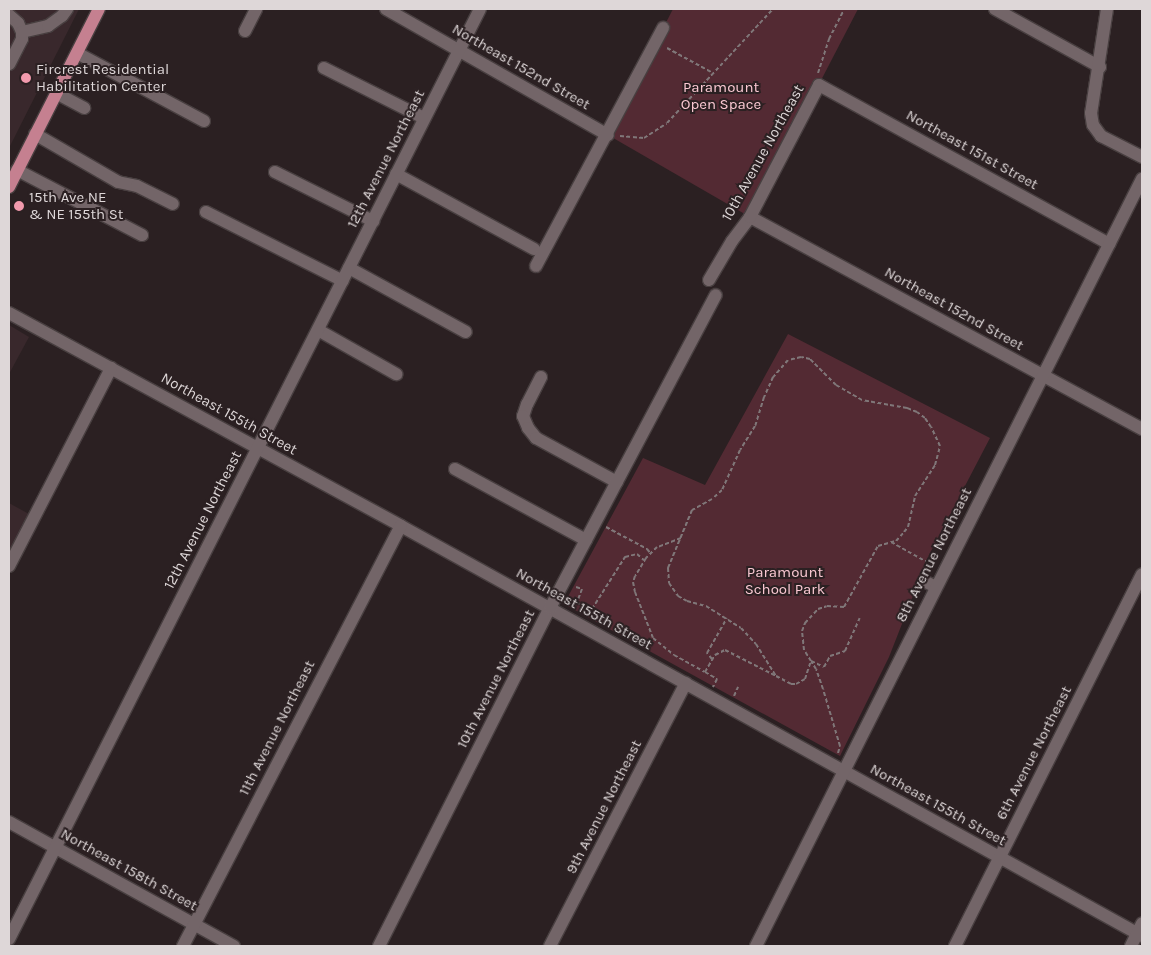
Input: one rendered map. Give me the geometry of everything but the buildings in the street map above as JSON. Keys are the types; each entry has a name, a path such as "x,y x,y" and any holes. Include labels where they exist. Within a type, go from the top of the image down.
{"main road":[{"path":"9,187 99,9"}],"street":[{"path":"22,32 48,26 62,16 67,9"},
{"path":"246,31 256,9"},
{"name":"Northeast 152nd Street","path":"386,9 608,135"},
{"name":"12th Avenue Northeast","path":"9,939 480,9"},
{"path":"995,9 1100,67"},
{"path":"1107,9 1100,67 1091,113 1093,125 1101,136 1142,157"},
{"path":"9,15 18,23 22,32 22,39 9,64"},
{"path":"536,266 608,135 663,28"},
{"path":"77,53 204,121"},
{"path":"324,68 424,118"},
{"name":"10th Avenue Northeast","path":"709,280 732,241 750,217 819,85"},
{"name":"Northeast 151st Street","path":"819,85 1109,244"},
{"path":"56,93 84,108"},
{"path":"35,134 118,182 136,186 172,204"},
{"path":"17,170 142,235"},
{"path":"276,172 373,221"},
{"path":"396,174 534,249"},
{"name":"8th Avenue Northeast","path":"756,946 845,773 911,623 936,587 1142,179"},
{"path":"206,212 342,281"},
{"name":"Northeast 152nd Street","path":"750,217 1142,429"},
{"path":"349,268 466,332"},
{"name":"10th Avenue Northeast","path":"379,946 550,608 716,295"},
{"name":"Northeast 155th Street","path":"10,317 111,368 550,608 1000,858 1141,931"},
{"path":"318,330 396,374"},
{"path":"9,566 111,368"},
{"path":"541,377 523,416 528,428 536,438 617,482"},
{"path":"455,469 586,540"},
{"name":"11th Avenue Northeast","path":"183,946 401,526"},
{"name":"6th Avenue Northeast","path":"955,946 1142,574"},
{"path":"924,581 936,587"},
{"name":"9th Avenue Northeast","path":"550,946 686,683"},
{"name":"Northeast 158th Street","path":"9,822 234,946"},
{"path":"1131,946 1141,931"}],"path":[{"path":"608,135 644,138 667,123 773,9"},
{"name":"10th Avenue Northeast","path":"819,85 817,76 829,39 844,9"},
{"path":"656,42 713,74"},
{"path":"776,676 748,633 706,606 687,601 678,596 669,583 668,568 692,510 712,499 727,481 740,450 756,426 764,397 773,377 788,360 800,357 810,359 836,385 862,400 907,408 917,412 925,418 937,437 940,446 928,478 915,496 908,527 896,540 875,549 844,607 827,606 818,609 805,623 801,638 823,689 840,746 838,753"},
{"path":"596,522 622,535 651,554"},
{"path":"681,538 662,544 644,560 633,582 653,638 674,655 717,679 713,686"},
{"path":"890,542 944,571"},
{"path":"573,592 576,586 582,589 577,602 587,610 592,609 625,557 637,554 644,560"},
{"path":"712,659 707,653 726,618"},
{"path":"811,661 824,667 830,656 844,651 860,618"},
{"path":"705,672 715,655 725,650 776,676 785,683 796,684 805,679 811,661"},
{"path":"733,698 738,687"}],"shaded area":[{"name":"Fircrest Residential Habilitation Center","path":"9,9 79,9 9,148"},
{"path":"9,325 29,337 9,374"},
{"path":"9,503 29,514 9,551"}],"green space":[{"name":"Paramount Open Space","path":"673,9 858,9 750,217 608,135"},
{"name":"Paramount School Park","path":"788,334 990,438 929,555 889,657 840,756 564,604 643,458 705,485"}],"place":[{"name":"Fircrest Residential Habilitation Center","path":"26,78"},
{"name":"15th Ave NE & NE 155th St","path":"19,206"}]}
